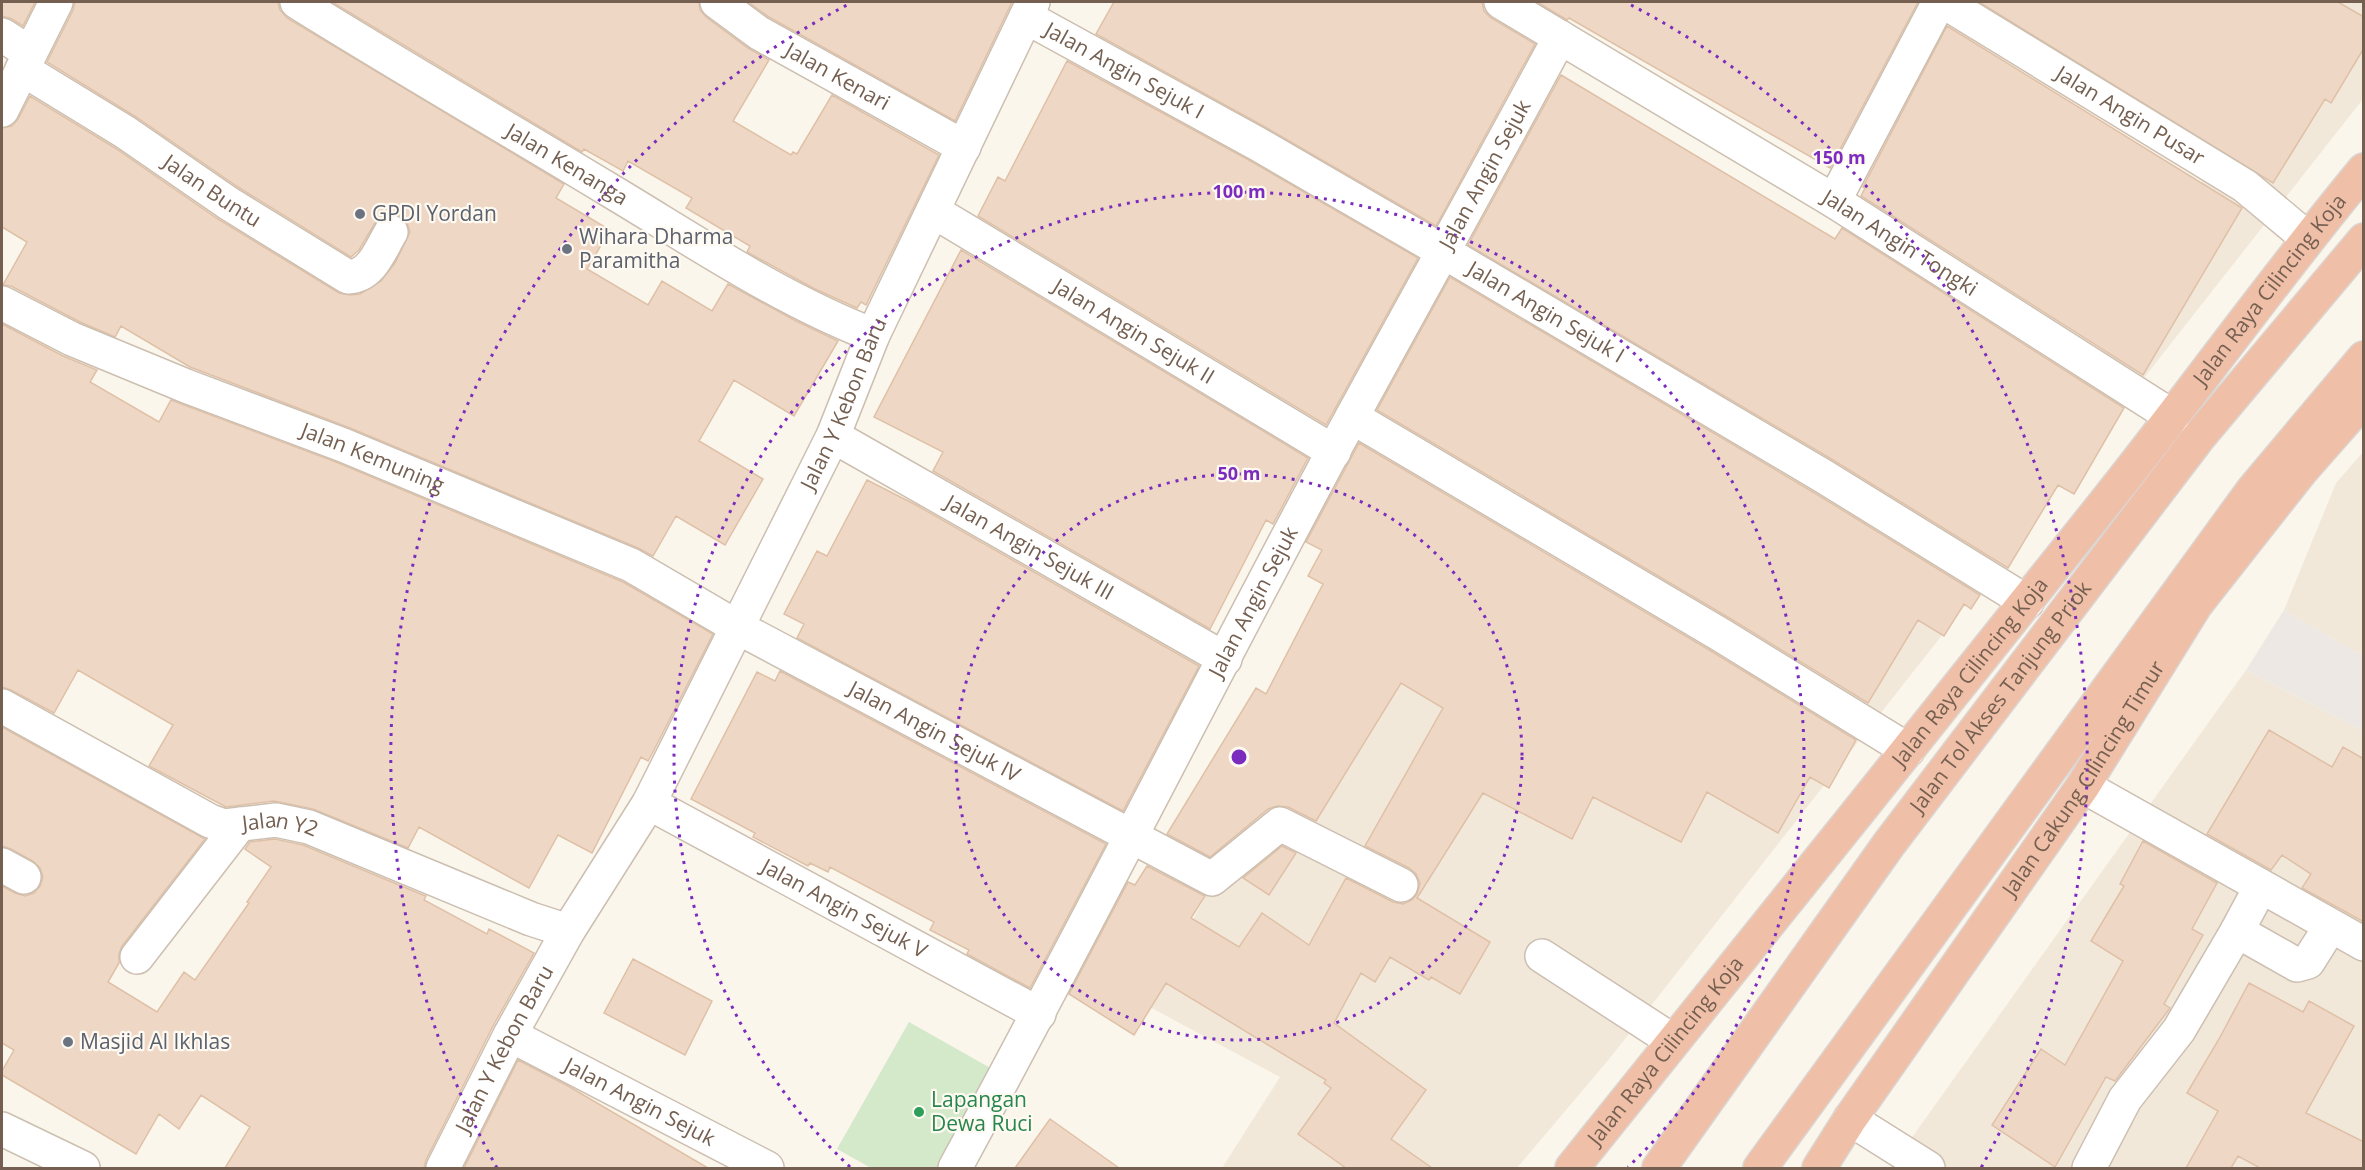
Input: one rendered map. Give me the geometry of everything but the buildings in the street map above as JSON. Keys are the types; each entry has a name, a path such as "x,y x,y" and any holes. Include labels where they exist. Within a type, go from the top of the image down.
{"highway":[{"name":"Jalan Raya Cilincing Koja","path":"1572,1168 2027,602 2173,417 2307,238 2364,170"},
{"name":"Jalan Tol Akses Tanjung Priok","path":"1659,1168 1897,834 2198,438 2364,240"},
{"path":"1760,1168 2253,490 2364,358"},
{"name":"Jalan Cakung Cilincing Timur","path":"1819,1168 1850,1119 2083,786 2196,604 2300,472 2364,399"}],"street":[{"path":"2,110 56,2"},
{"name":"Jalan Kenanga","path":"297,2 412,74 755,278 849,325 873,334"},
{"name":"Jalan Kenari","path":"717,2 759,33 964,147"},
{"name":"Jalan Angin Tongki","path":"1501,2 1834,201 2173,417"},
{"path":"1834,201 1939,2"},
{"name":"Jalan Angin Pusar","path":"1944,2 2244,186 2307,238"},
{"name":"Jalan Y Kebon Baru","path":"443,1168 510,1035 567,931 649,802 833,436 873,334 1030,9"},
{"name":"Jalan Angin Sejuk I","path":"1030,9 1833,483 2027,602"},
{"name":"Jalan Buntu","path":"2,35 26,61 125,132 228,203 348,277 364,274 391,232"},
{"name":"Jalan Angin Sejuk","path":"955,1168 1039,1014 1352,417 1560,37"},
{"name":"Jalan Angin Sejuk II","path":"933,212 1334,452"},
{"name":"Jalan Kemuning","path":"2,303 72,339 186,386 343,445 631,565 737,627"},
{"path":"1352,417 1721,635 1908,750"},
{"name":"Jalan Angin Sejuk III","path":"833,436 1225,659"},
{"name":"Jalan Angin Sejuk IV","path":"737,627 1212,879 1280,824 1401,885"},
{"name":"Jalan Y2","path":"2,706 210,821 224,826 276,819 309,827 531,919 567,931"},
{"path":"2083,786 2364,945"},
{"name":"Jalan Angin Sejuk V","path":"649,802 1039,1014"},
{"path":"137,957 240,824"},
{"path":"2089,1168 2125,1099 2179,1030 2260,888"},
{"path":"2237,931 2297,965 2308,962 2330,927"},
{"path":"1542,956 1673,1041"},
{"name":"Jalan Angin Sejuk","path":"510,1035 767,1168"},
{"path":"1850,1119 1928,1168"},
{"path":"2,1129 83,1168"}],"shaded area":[{"path":"2307,2 2363,2 2363,99 1610,1058 1517,1168 1222,1168 1280,1077 1146,1005 1397,547 1706,723 1922,396 2035,466"},
{"path":"2363,452 2363,656 2284,610 2336,483"},
{"path":"2284,610 2363,656 2363,731 2246,670"},
{"path":"2246,670 2363,731 2363,1168 1890,1168"}],"green space":[{"name":"Lapangan Dewa Ruci","path":"909,1022 1001,1074 947,1168 871,1168 837,1149"}],"place":[{"name":"GPDI Yordan","path":"360,214"},
{"name":"Wihara Dharma Paramitha","path":"567,249"},
{"name":"Masjid Al Ikhlas","path":"68,1042"},
{"name":"Lapangan Dewa Ruci","path":"919,1112"}]}
